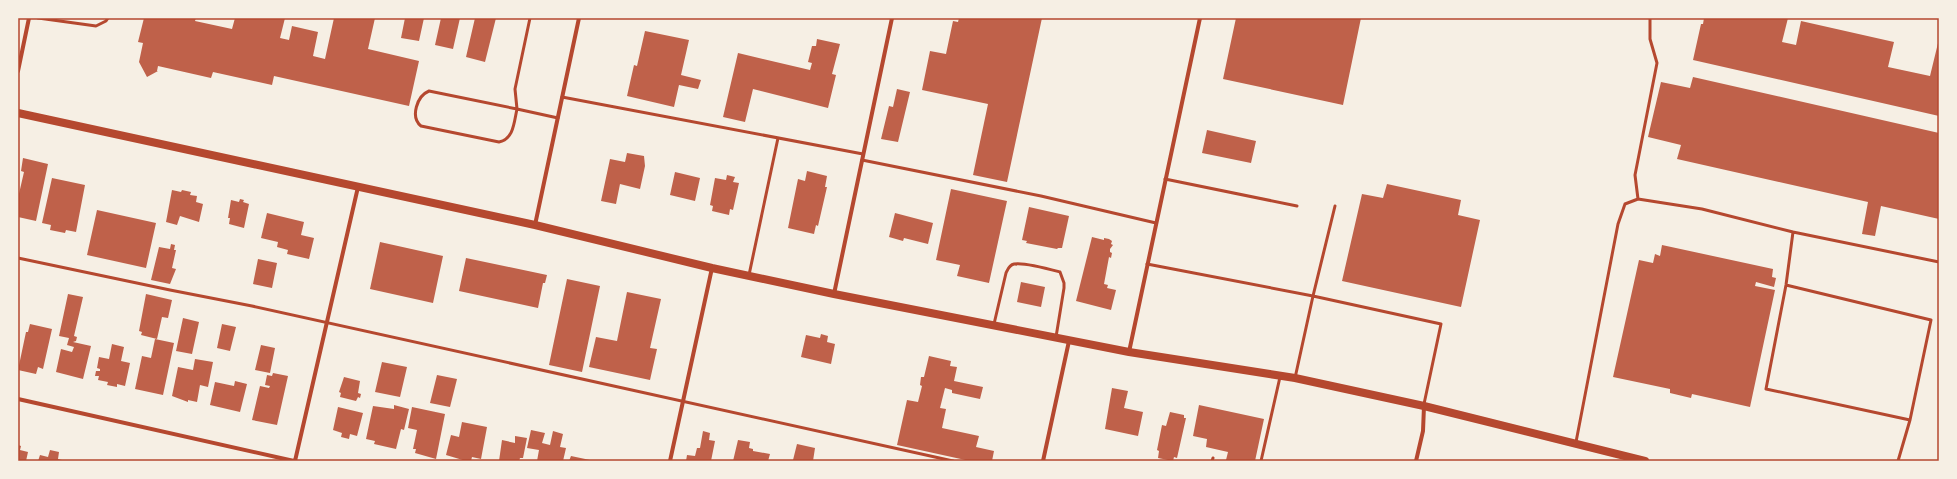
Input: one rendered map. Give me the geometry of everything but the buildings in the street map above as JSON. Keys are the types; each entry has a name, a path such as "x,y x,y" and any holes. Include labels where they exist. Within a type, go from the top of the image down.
{"main road":[{"path":"18,113 535,225 712,268 834,294 1129,352 1295,378 1424,406 1645,461"}],"street":[{"path":"18,71 29,18"},
{"path":"535,225 579,18"},
{"path":"834,294 892,18"},
{"path":"1129,352 1200,18"},
{"path":"18,399 295,461 358,187"},
{"path":"670,461 712,268"},
{"path":"1043,461 1069,341"},
{"path":"1416,461 1423,431 1424,406"}],"lane":[{"path":"38,18 96,26 106,21 108,18"},
{"path":"530,18 515,89 517,109 511,135 506,141 499,142 421,126 417,122 415,115 419,98 424,93 430,91 517,109 558,118"},
{"path":"1638,199 1635,175 1657,63 1650,39 1650,18"},
{"path":"562,97 863,154"},
{"path":"749,276 778,138"},
{"path":"862,160 1041,196 1156,223"},
{"path":"1165,179 1297,206"},
{"path":"1576,444 1618,224 1625,204 1638,199 1702,209 1793,232 1939,262"},
{"path":"1295,378 1313,296 1336,206"},
{"path":"1793,232 1786,286 1766,389 1910,420"},
{"path":"18,258 327,323 952,461"},
{"path":"994,326 1006,273 1009,266 1015,264 1046,269 1060,272 1064,283 1056,338"},
{"path":"1147,264 1313,296 1441,324 1424,406"},
{"path":"1786,286 1931,320 1910,420 1898,461"},
{"path":"1261,461 1280,375"}]}
